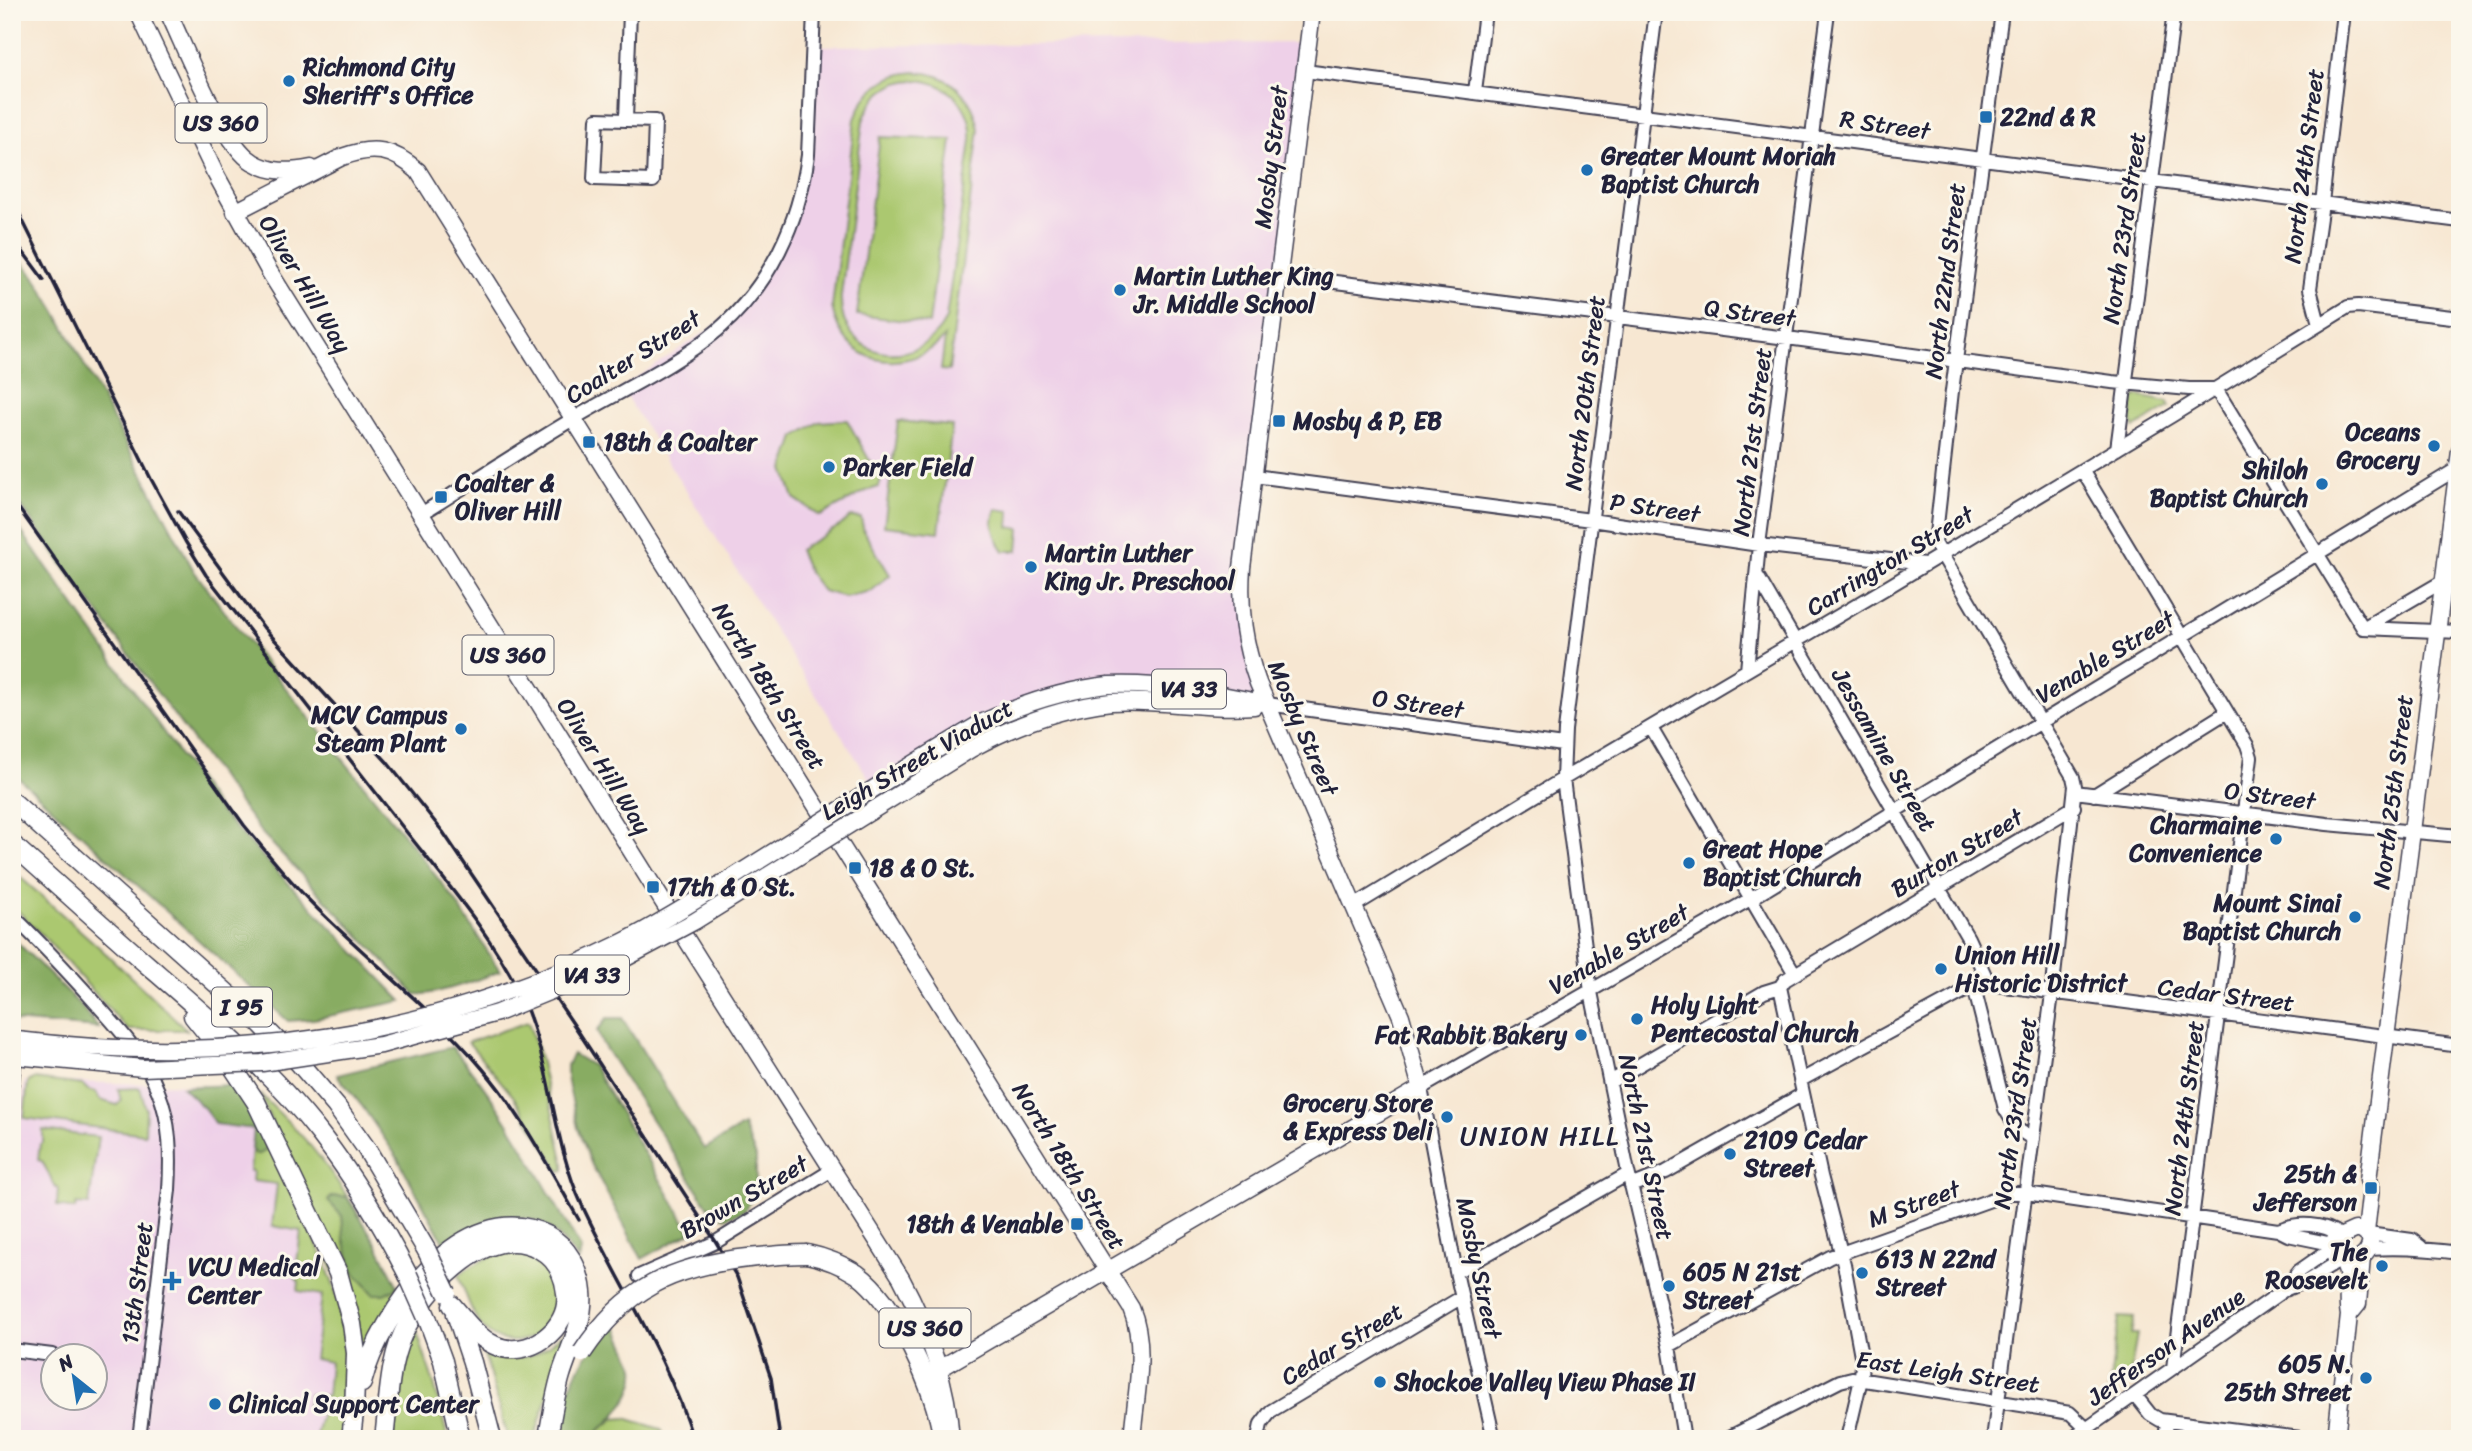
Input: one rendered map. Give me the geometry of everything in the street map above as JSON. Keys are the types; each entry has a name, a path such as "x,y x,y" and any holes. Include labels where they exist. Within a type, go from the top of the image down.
{"highway":[{"name":"I 95","path":"12,801 256,1019 299,1063 336,1107 366,1148 427,1251 450,1299 472,1362 492,1439"},
{"name":"I 95","path":"12,844 234,1042 302,1112 336,1154 366,1198 408,1275 428,1320 450,1386 461,1439"},
{"path":"138,957 198,1023 243,1080 338,1273 352,1324 356,1353 351,1439"},
{"path":"354,1412 365,1370 385,1324 429,1268 448,1252 486,1230 520,1225 553,1238 565,1250 579,1275 583,1294 581,1311 561,1375 547,1438"},
{"path":"384,1439 392,1375 402,1336 422,1305 457,1266 492,1245 521,1242 550,1255 559,1267 567,1296 565,1311 557,1326 536,1344 521,1350 508,1350 481,1336 450,1299"},
{"path":"547,1438 563,1390 582,1353 611,1315 627,1300 670,1274 695,1266 721,1261 807,1254 841,1264 859,1276 878,1295 894,1318 932,1393 943,1439"}],"main road":[{"name":"Oliver Hill Way","path":"138,12 235,212 269,271 901,1278 920,1314 939,1369 951,1439"},
{"name":"US 360","path":"168,12 221,123 237,149 253,162 271,169 289,171 323,166"},
{"name":"Mosby Street","path":"1312,12 1242,568 1240,606 1246,644 1267,704 1401,1016 1421,1088"},
{"name":"North 18th Street","path":"323,166 356,152 379,150 406,160 418,171 1131,1308 1139,1332 1140,1345 1132,1439"},
{"path":"235,212 323,166"},
{"name":"North 25th Street","path":"2336,1439 2349,1315 2347,1304 2350,1246 2357,1221 2361,1187 2368,1180 2460,451"},
{"name":"Leigh Street Viaduct","path":"14,1048 246,1048 363,1031 478,1001 589,958 660,922 983,722 1040,698 1109,685 1146,685 1267,704"},
{"name":"Leigh Street Viaduct","path":"14,1048 142,1068 262,1063 381,1045 497,1013 607,968 695,921 971,749 1007,730 1058,711 1111,702 1229,708 1267,704"},
{"name":"Venable Street","path":"939,1369 1421,1088"}],"street":[{"path":"626,120 630,12"},
{"name":"Coalter Street","path":"421,514 574,418 685,354 717,330 744,304 786,241 798,208 808,155 814,12"},
{"path":"1475,92 1485,12"},
{"name":"North 20th Street","path":"1563,779 1563,745 1656,12"},
{"name":"North 21st Street","path":"1747,670 1759,545 1828,12"},
{"name":"North 22nd Street","path":"1941,555 1935,543 1935,529 2002,12"},
{"name":"North 23rd Street","path":"2117,449 2174,12"},
{"name":"North 24th Street","path":"2319,324 2310,289 2344,12"},
{"name":"R Street","path":"1305,71 2152,178 2460,221"},
{"path":"597,119 626,120 655,121 653,180 594,179 597,119"},
{"name":"Q Street","path":"1279,275 1787,338 2124,384 2216,389"},
{"name":"Carrington Street","path":"1354,906 2117,449 2348,307 2460,318"},
{"path":"2216,389 2363,628"},
{"name":"Venable Street","path":"1421,1088 1752,898 2459,468"},
{"name":"North 24th Street","path":"2082,470 2247,745 2251,757 2174,1368"},
{"name":"P Street","path":"1254,476 1759,545 1926,564"},
{"path":"1941,555 2073,777 2075,793"},
{"name":"Jessamine Street","path":"1758,576 1940,888 1981,963 1989,984"},
{"path":"2363,628 2442,582"},
{"path":"2363,628 2460,632"},
{"name":"O Street","path":"1267,704 1563,745"},
{"path":"2094,795 2227,712"},
{"path":"1651,727 1795,974"},
{"name":"North 21st Street","path":"1563,779 1591,992 1630,1180 1669,1346 1684,1439"},
{"name":"North 23rd Street","path":"1993,1439 2052,994 2075,793"},
{"name":"O Street","path":"2075,793 2244,814 2460,836"},
{"name":"Burton Street","path":"1610,1082 1764,992 1780,987 1785,980 2074,807"},
{"name":"13th Street","path":"12,915 54,957 130,1042 158,1091 168,1131 169,1185 139,1439"},
{"name":"Cedar Street","path":"1801,1080 1974,987 1989,984 2460,1046"},
{"path":"1780,987 1841,1253 1862,1361 1861,1379 1847,1439"},
{"path":"1974,987 2005,1109 2017,1129 2033,1139"},
{"path":"12,1083 14,1048"},
{"name":"Mosby Street","path":"1421,1088 1456,1272 1494,1439"},
{"path":"1456,1272 1630,1180 1667,1172 1803,1094"},
{"name":"Brown Street","path":"639,1276 716,1242 832,1170"},
{"name":"M Street","path":"1669,1346 1830,1257 2007,1194 2026,1193 2278,1230 2292,1224 2320,1226 2333,1230 2350,1246 2411,1250 2421,1247 2460,1253"},
{"name":"Jefferson Avenue","path":"2072,1439 2284,1290 2298,1271 2350,1246"},
{"name":"Cedar Street","path":"1258,1439 1261,1424 1271,1411 1462,1297"},
{"path":"12,1350 38,1353"},
{"name":"East Leigh Street","path":"1726,1439 1840,1381 1861,1379 2070,1413 2087,1429"},
{"path":"2135,1395 2150,1414 2167,1422 2308,1439"},
{"path":"2165,1439 2167,1422"}],"shaded area":[{"path":"1308,43 1241,587 1267,704 1165,686 1039,699 875,788 621,388 714,326 755,289 801,194 811,46"},
{"name":"VCU Medical Center","path":"25,1081 237,1086 247,1099 321,1255 343,1439 12,1439 12,1189"}],"green space":[{"path":"904,73 928,73 958,88 971,106 979,129 949,371 941,370 945,337 929,350 912,358 878,360 862,353 849,342 838,327 832,307 855,119 870,92 885,80","holes":["907,81 929,82 949,91 957,98 971,128 946,319 933,337 917,348 899,353 881,352 865,346 852,334 843,317 841,296 863,121 871,104 890,86"]},
{"path":"880,137 952,140 929,324 857,315"},
{"path":"12,250 34,276 56,312 194,571 456,902 500,971 444,990 415,994 260,831 12,493"},
{"path":"2138,396 2168,402 2169,407 2135,428 2131,421 2133,400"},
{"name":"Parker Field","path":"847,420 872,465 882,476 879,487 866,491 820,516 794,498 784,469 795,437 819,422"},
{"path":"898,421 952,426 939,532 884,526"},
{"path":"996,509 1010,511 1009,527 1020,529 1018,551 1004,551 998,541 993,525"},
{"path":"850,517 861,518 864,532 890,575 871,591 845,597 823,591 809,573 799,550"},
{"path":"12,518 220,812 402,1001 314,1019 288,1021 12,772"},
{"path":"12,870 187,1030 128,1030 12,905"},
{"path":"12,937 81,1006 99,1028 12,1021"},
{"path":"607,1018 622,1018 704,1149 743,1126 756,1157 756,1190 745,1211 725,1218 711,1211 602,1043 597,1031"},
{"path":"528,1022 539,1054 564,1164 564,1170 560,1171 513,1096 468,1042"},
{"path":"452,1047 506,1119 581,1249 579,1260 548,1227 522,1218 508,1217 481,1224 445,1245 397,1157 337,1075"},
{"path":"573,1054 593,1066 691,1232 642,1259 591,1163 578,1128 567,1078 567,1065"},
{"path":"34,1079 83,1085 96,1092 100,1100 117,1105 121,1101 118,1089 140,1088 146,1109 145,1134 24,1118 28,1082"},
{"path":"235,1085 266,1142 266,1149 260,1154 256,1154 252,1149 254,1129 215,1124 205,1109 182,1087"},
{"path":"260,1094 326,1165 371,1235 400,1291 372,1330 362,1363 362,1340"},
{"path":"43,1130 98,1137 89,1205 76,1204 75,1209 57,1206 58,1188 42,1161 38,1160 40,1144 43,1143"},
{"path":"266,1142 310,1229 335,1290 344,1321 350,1385 343,1439 315,1439 323,1408 307,1406 309,1394 327,1396 330,1362 314,1359 322,1295 298,1291 299,1282 295,1278 301,1231 272,1226 277,1184 252,1181 252,1149 254,1152 263,1152"},
{"path":"336,1196 347,1197 376,1243 398,1287 384,1294 374,1294 353,1271 344,1239 342,1216 328,1201"},
{"path":"520,1251 532,1255 545,1265 555,1281 558,1298 555,1313 547,1326 535,1335 507,1341 493,1336 476,1319 458,1275 487,1258"},
{"path":"2119,1317 2134,1318 2131,1334 2137,1334 2130,1375 2109,1389"},
{"path":"614,1320 635,1367 630,1394 613,1418 599,1430 598,1439 555,1439 574,1379 587,1355"},
{"path":"416,1329 448,1439 392,1439 401,1370"},
{"path":"568,1332 534,1439 508,1439 482,1347 498,1354 521,1358 537,1353"},
{"path":"625,1418 661,1429 666,1439 598,1439 599,1430 614,1419"}],"railway":[{"path":"12,199 151,479 206,575 466,908 510,974 522,998 540,1049 572,1180 596,1234 670,1379 693,1439"},
{"path":"12,237 44,280"},
{"path":"12,499 244,825 318,909 427,1010 482,1068 522,1122 579,1220"},
{"path":"178,511 264,628 387,762 443,832 716,1242 737,1277 771,1378 780,1439"}],"place":[{"name":"Richmond City Sheriff's Office","path":"289,81"},
{"name":"22nd & R","path":"1986,117"},
{"name":"Greater Mount Moriah Baptist Church","path":"1587,170"},
{"name":"Martin Luther King Jr. Middle School","path":"1120,290"},
{"name":"Mosby & P, EB","path":"1279,421"},
{"name":"18th & Coalter","path":"589,442"},
{"name":"Oceans Grocery","path":"2434,446"},
{"name":"Parker Field","path":"829,467"},
{"name":"Shiloh Baptist Church","path":"2322,484"},
{"name":"Coalter & Oliver Hill","path":"441,497"},
{"name":"Martin Luther King Jr. Preschool","path":"1031,567"},
{"name":"MCV Campus Steam Plant","path":"461,729"},
{"name":"Charmaine Convenience","path":"2276,839"},
{"name":"Great Hope Baptist Church","path":"1689,863"},
{"name":"18 & O St.","path":"855,868"},
{"name":"17th & O St.","path":"653,887"},
{"name":"Mount Sinai Baptist Church","path":"2355,917"},
{"name":"Union Hill Historic District","path":"1941,969"},
{"name":"Holy Light Pentecostal Church","path":"1637,1019"},
{"name":"Fat Rabbit Bakery","path":"1581,1035"},
{"name":"Grocery Store & Express Deli","path":"1447,1117"},
{"name":"2109 Cedar Street","path":"1730,1154"},
{"name":"25th & Jefferson","path":"2371,1188"},
{"name":"18th & Venable","path":"1077,1224"},
{"name":"The Roosevelt","path":"2382,1266"},
{"name":"613 N 22nd Street","path":"1862,1273"},
{"name":"VCU Medical Center","path":"172,1281"},
{"name":"605 N 21st Street","path":"1669,1286"},
{"name":"605 N. 25th Street","path":"2366,1378"},
{"name":"Shockoe Valley View Phase II","path":"1380,1382"},
{"name":"Clinical Support Center","path":"215,1404"}],"district":[{"name":"UNION HILL","path":"1540,1136"}]}
